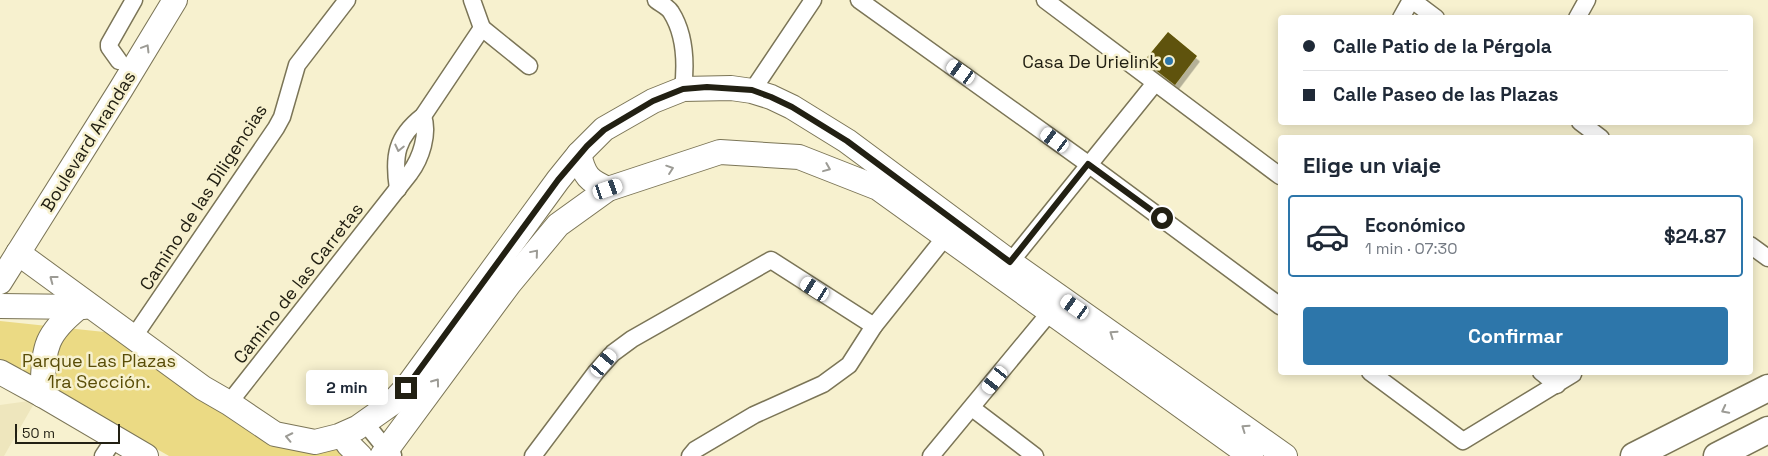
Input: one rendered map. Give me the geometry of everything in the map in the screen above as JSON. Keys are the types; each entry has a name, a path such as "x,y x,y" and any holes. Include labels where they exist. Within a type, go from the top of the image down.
{"main road":[{"path":"1634,456 1767,387"},
{"path":"1717,456 1768,430"}],"street":[{"path":"119,61 108,44 134,0"},
{"name":"Boulevard Arandas","path":"0,282 9,254 156,0"},
{"name":"Boulevard Arandas","path":"9,254 121,89 175,0"},
{"name":"Camino de las Diligencias","path":"133,338 276,128 282,117 297,65 347,0"},
{"path":"472,0 482,28 529,66"},
{"path":"656,0 675,5 682,43 685,75 683,89"},
{"path":"752,90 814,0"},
{"path":"859,0 1088,164 1278,305"},
{"path":"1045,0 1278,174"},
{"path":"1403,15 1411,0 1432,15"},
{"path":"1579,15 1587,0"},
{"path":"398,189 396,174 398,148 407,129 423,116 482,28"},
{"path":"1005,268 1156,83"},
{"path":"315,442 356,428 391,404 406,388 553,187 580,154 604,130 653,101 683,89 707,87 752,90 771,97 792,107 847,141 1005,268 1051,311 1251,456"},
{"name":"Camino de las Carretas","path":"229,403 418,162 426,124 423,116"},
{"path":"800,157 814,121"},
{"path":"1584,125 1597,135"},
{"path":"356,428 388,454 509,284 558,225 608,189 720,152 800,157 878,188 946,236 1005,268 1285,456"},
{"path":"580,154 582,168 587,177 594,183 608,189"},
{"path":"690,456 695,450 754,416 823,384 849,365 874,326 946,236"},
{"path":"1753,247 1768,258"},
{"path":"9,254 203,388 275,434 322,444 337,456"},
{"path":"533,456 613,353 632,339 771,260 874,326"},
{"path":"0,306 85,307"},
{"path":"42,395 43,364 46,347 56,328 85,307"},
{"path":"931,456 1051,311"},
{"path":"1374,375 1464,441 1572,375"},
{"path":"1545,375 1558,385"},
{"path":"4,377 42,395 109,447 146,456"},
{"path":"972,408 1034,456"},
{"path":"356,428 348,444 360,456"}],"shaded area":[{"path":"36,400 4,456 0,456 0,405"}],"green space":[{"name":"Parque Las Plazas 1ra Sección.","path":"0,321 114,333 267,442 353,437 372,456 169,456 0,359"}],"building":[{"name":"Casa De Urielink","path":"1168,32 1197,56 1175,85 1144,61"}],"place":[{"name":"Casa De Urielink","path":"1169,61"}],"route":[{"path":"406,388 558,180 587,146 604,130 653,101 683,89 707,87 752,90 792,107 847,141 1010,262 1088,164 1162,218"}]}
